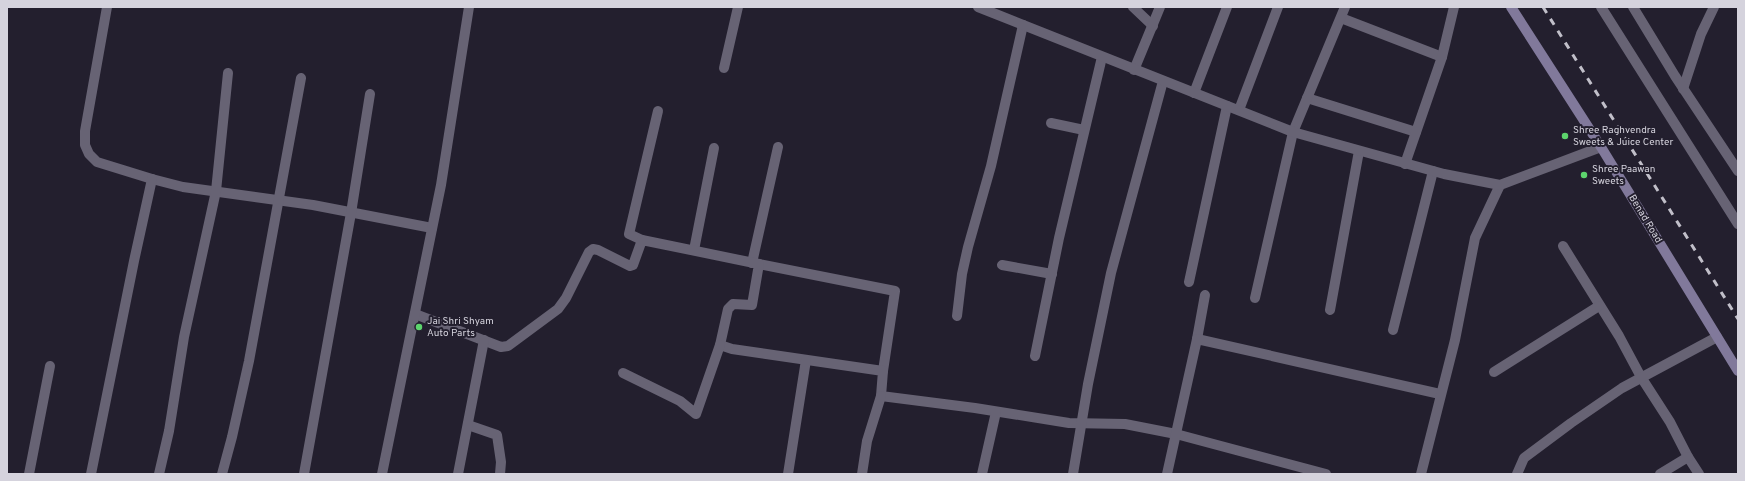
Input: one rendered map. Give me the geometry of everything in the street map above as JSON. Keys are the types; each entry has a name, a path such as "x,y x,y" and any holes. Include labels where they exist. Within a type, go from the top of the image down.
{"main road":[{"name":"Benad Road","path":"1511,7 1601,147 1738,371"}],"street":[{"path":"107,7 85,131 85,145 89,154 97,162 183,187 313,205 432,228"},
{"path":"382,474 441,185 469,7"},
{"path":"724,68 738,7"},
{"path":"978,7 1293,132 1433,171 1500,185 1601,147"},
{"path":"1134,7 1153,26"},
{"path":"1134,70 1160,7"},
{"path":"1194,93 1227,7"},
{"path":"1239,110 1278,7"},
{"path":"1255,298 1293,132 1345,7"},
{"path":"1405,164 1442,57 1454,7"},
{"path":"1601,7 1738,224"},
{"path":"1633,7 1684,89 1738,171"},
{"path":"1684,89 1701,34 1714,7"},
{"path":"1341,18 1442,57"},
{"path":"957,316 965,260 990,166 1023,25"},
{"path":"1035,356 1084,130 1102,57"},
{"path":"159,474 169,431 184,337 216,191 228,73"},
{"path":"222,474 249,361 301,78"},
{"path":"1073,474 1081,424 1111,273 1163,81"},
{"path":"304,474 351,213 370,94"},
{"path":"1307,98 1416,132"},
{"path":"1189,282 1228,106"},
{"path":"658,111 629,234 642,240 755,264 896,291 883,371 881,396 868,441 862,474"},
{"path":"1051,123 1084,130"},
{"path":"623,373 680,401 696,414 720,345 730,306 733,304 752,305 755,264 778,147"},
{"path":"694,250 714,148"},
{"path":"1330,310 1360,151"},
{"path":"1393,330 1433,171"},
{"path":"91,474 129,284 152,179"},
{"path":"1421,474 1454,340 1474,238 1500,185"},
{"path":"415,314 501,346 508,346 558,309 566,298 589,252 593,249 598,250 630,266 633,265 642,240"},
{"path":"1564,246 1619,336 1641,377 1670,422 1688,457 1699,474"},
{"path":"1002,265 1052,274"},
{"path":"1167,474 1197,339 1205,295"},
{"path":"1494,372 1600,306"},
{"path":"1517,474 1524,458 1571,423 1622,388 1717,336"},
{"path":"1197,339 1440,394"},
{"path":"458,474 484,340"},
{"path":"720,345 732,349 883,371"},
{"path":"788,474 806,360"},
{"path":"28,474 50,366"},
{"path":"881,396 1069,423 1125,424 1176,434 1326,474"},
{"path":"982,474 996,412"},
{"path":"468,425 497,435 501,462 500,474"},
{"path":"1660,474 1688,457"}],"railway":[{"path":"1543,7 1738,319"}],"place":[{"name":"Shree Raghvendra Sweets & Juice Center","path":"1565,136"},
{"name":"Shree Paawan Sweets","path":"1584,175"},
{"name":"Jai Shri Shyam Auto Parts","path":"419,327"}]}
